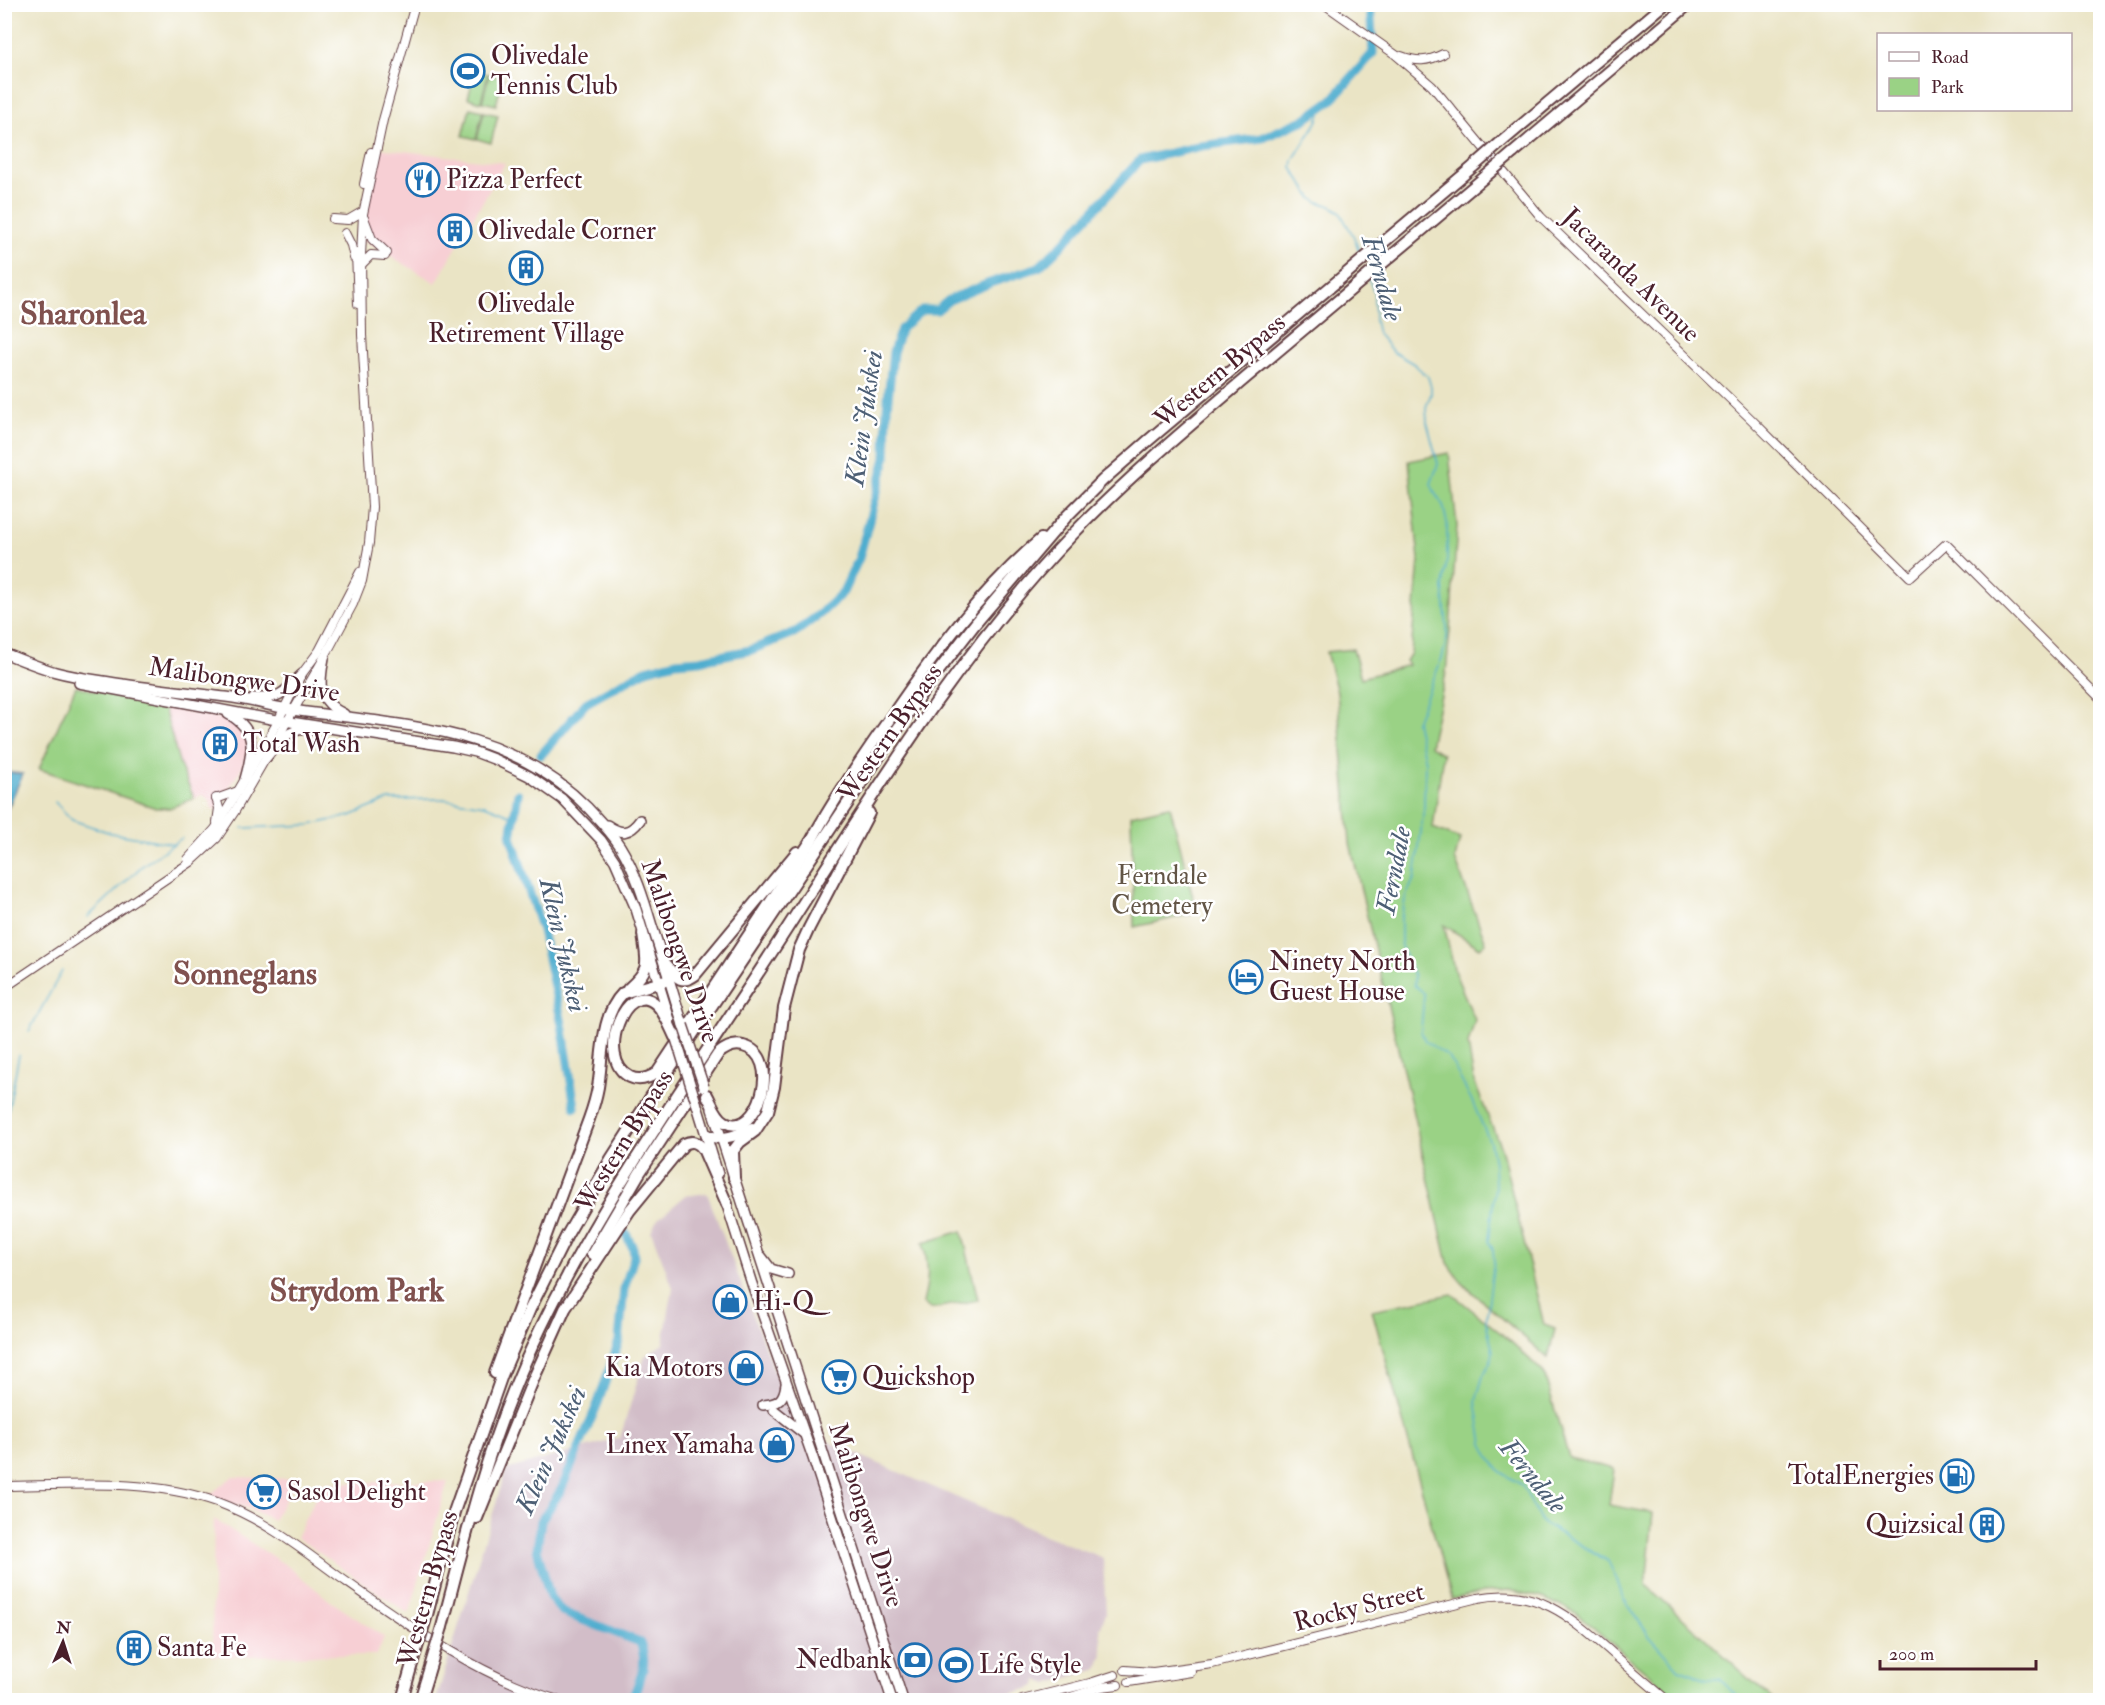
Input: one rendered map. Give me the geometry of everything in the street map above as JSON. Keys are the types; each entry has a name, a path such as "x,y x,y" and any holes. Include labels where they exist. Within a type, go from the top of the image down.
{"highway":[{"name":"Western Bypass","path":"402,1701 454,1512 502,1375 530,1309 567,1235 611,1159 654,1092 924,691 975,624 1066,517 1140,447 1665,4"},
{"name":"Western Bypass","path":"420,1701 487,1461 513,1390 543,1324 581,1251 664,1116 934,706 1018,595 1074,532 1114,493 1170,442 1689,4"},
{"path":"676,1038 662,1011 655,1003 647,1000 632,1002 625,1008 617,1029 614,1048 618,1066 636,1079 645,1079 657,1073 805,851 824,817 874,741 945,641 1025,553 1066,517"},
{"path":"734,1178 733,1151 740,1142 755,1131 770,1107 784,1008 799,950 888,775"},
{"path":"665,964 682,980 689,980 695,975 824,817"},
{"path":"454,1512 494,1377 592,1110 598,1086 607,1023 616,1002 646,971 643,934"},
{"path":"623,993 664,981"},
{"path":"459,1560 533,1380 580,1275 617,1210 718,1054 726,1048 738,1045 748,1047 761,1059 763,1086 758,1105 750,1118 737,1124 726,1122 719,1115 706,1091"},
{"path":"707,1135 722,1139 744,1132 760,1123"},
{"path":"565,1310 630,1210 684,1144 697,1143 703,1149 726,1204"}],"main road":[{"name":"Malibongwe Drive","path":"4,653 56,672 83,678 228,697 288,709 465,736 496,746 545,772 571,791 610,832 630,864 665,964 664,981 676,1038 726,1204 891,1698"},
{"path":"324,658 320,679 324,696 332,707 349,717"},
{"name":"Malibongwe Drive","path":"4,659 76,682 219,710 475,752 529,776 562,799 601,840 611,854 636,909 643,934 683,1025 837,1492 903,1701"},
{"path":"228,697 274,698 282,694 301,675"},
{"path":"219,710 238,720 249,734 252,749 245,779"},
{"path":"266,758 282,739 297,729 387,736"},
{"path":"596,816 621,832 629,831 640,820"},
{"path":"756,1249 771,1269 788,1274"},
{"path":"763,1405 779,1402 785,1392 786,1383"},
{"path":"774,1410 805,1435"}],"street":[{"path":"358,266 371,255 386,254 372,239 361,213 413,4"},
{"path":"288,709 324,658 353,604 362,580 372,507 358,266 361,213 372,147 413,4"},
{"name":"Jacaranda Avenue","path":"1324,4 1396,55 1437,91 1541,218 1910,577 1946,544 2100,698"},
{"path":"1396,55 1421,62 1443,54"},
{"path":"375,158 381,170"},
{"path":"333,219 348,220 361,213"},
{"path":"345,233 358,266"},
{"path":"4,988 190,862 217,838 266,758 301,675 319,651 365,562"},
{"path":"174,873 215,829 283,721"},
{"path":"215,829 219,808 216,798 238,791"},
{"path":"4,1486 147,1487 196,1496 239,1512 258,1520 286,1537 394,1615 462,1659 516,1686 558,1701"},
{"name":"Rocky Street","path":"1125,1670 1154,1672 1244,1658 1484,1597 1520,1597 1537,1600 1559,1610 1578,1623 1667,1701"},
{"name":"Rocky Street","path":"1129,1682 1183,1674 1244,1658"},
{"path":"1022,1701 1090,1683 1114,1675 1118,1671 1125,1670 1130,1675 1129,1682 1125,1685 1102,1687 1061,1701"},
{"path":"1114,1675 1118,1685"}],"shaded area":[{"path":"378,148 505,163 436,283 360,238"},
{"path":"164,708 229,719 243,731 247,744 247,755 241,769 214,812 208,798 201,795 194,798 180,765"},
{"path":"707,1193 792,1419 829,1442 1103,1558 1106,1613 1100,1629 1103,1654 1098,1669 1048,1684 1037,1680 1036,1686 978,1700 436,1700 506,1470 620,1438 645,1356 663,1344 673,1288 651,1231 657,1220 685,1196"},
{"path":"232,1477 294,1479 294,1485 273,1520 249,1509 208,1496"},
{"path":"448,1481 409,1614 296,1537 317,1495 317,1483"},
{"path":"214,1519 289,1567 329,1600 384,1637 377,1655 212,1656"}],"green space":[{"path":"475,71 488,74 481,102 468,98"},
{"path":"489,74 503,78 496,105 482,102"},
{"path":"470,108 483,111 476,139 463,136"},
{"path":"484,112 498,115 491,143 477,139"},
{"path":"1449,453 1457,526 1446,673 1430,746 1443,754 1433,828 1460,839 1455,859 1486,943 1480,948 1444,925 1455,973 1475,1020 1468,1044 1474,1081 1502,1151 1544,1325 1555,1329 1548,1358 1463,1284 1448,1263 1350,843 1337,692 1326,652 1353,649 1361,678 1409,665 1406,661 1411,653 1419,560 1409,461"},
{"path":"76,686 164,708 180,765 194,798 170,808 156,808 39,769"},
{"name":"Ferndale Cemetery","path":"1170,806 1197,913 1134,927 1131,815"},
{"path":"962,1231 978,1300 930,1309 923,1303 928,1273 923,1243"},
{"path":"1452,1294 1507,1338 1544,1373 1569,1458 1614,1469 1609,1505 1653,1513 1646,1585 1773,1700 1680,1700 1574,1612 1543,1598 1509,1590 1484,1592 1452,1599 1372,1310"}],"water":[{"path":"4,772 23,774 6,812 4,811"}],"waterway":[{"name":"Klein Jukskei","path":"541,755 586,703 646,670 676,662 700,660 751,650 796,632 821,613 843,592 859,558 886,458 887,408 893,352 901,329 922,310 937,310 949,300 990,283 1039,267 1140,160 1201,146 1262,138 1304,120 1332,100 1373,53 1370,4"},
{"name":"Ferndale","path":"1323,106 1317,122 1293,160 1292,168 1312,198 1339,211 1354,237 1360,255"},
{"name":"Ferndale","path":"1369,279 1374,293 1378,334 1393,352 1414,364 1428,377 1431,394 1426,407 1427,422 1438,464 1431,484 1443,505 1447,523 1447,559 1443,587 1447,638 1442,658 1416,722 1425,762 1424,808 1415,877 1406,896 1401,918 1401,946 1414,976 1414,985 1424,994 1421,1031 1425,1041 1449,1057 1490,1142 1494,1164 1495,1186 1489,1241 1494,1260 1486,1322 1493,1351 1476,1401 1483,1444 1501,1472 1522,1485 1541,1522 1608,1561 1623,1598 1650,1637 1679,1669 1707,1679 1720,1679 1740,1700"},
{"name":"Klein Jukskei","path":"518,794 511,837 542,930 562,1024 575,1107"},
{"path":"243,828 310,825 350,816 389,800 443,799 485,805 515,817"},
{"path":"55,802 72,820 111,833 174,844"},
{"path":"88,917 142,866 182,838"},
{"path":"29,1031 62,971"},
{"path":"4,1131 19,1055"},
{"name":"Klein Jukskei","path":"626,1234 633,1248 634,1257 624,1289 619,1341 598,1403 561,1490 541,1521 537,1549 550,1597 562,1612 640,1642 644,1665 632,1700"}],"place":[{"name":"Olivedale Tennis Club","path":"468,71"},
{"name":"Pizza Perfect","path":"423,180"},
{"name":"Olivedale Corner","path":"455,231"},
{"name":"Olivedale Retirement Village","path":"526,268"},
{"name":"Total Wash","path":"220,744"},
{"name":"Ninety North Guest House","path":"1246,977"},
{"name":"Hi-Q","path":"730,1302"},
{"name":"Kia Motors","path":"746,1368"},
{"name":"Quickshop","path":"839,1377"},
{"name":"Linex Yamaha","path":"777,1445"},
{"name":"TotalEnergies","path":"1957,1476"},
{"name":"Sasol Delight","path":"264,1492"},
{"name":"Quizsical","path":"1987,1525"},
{"name":"Santa Fe","path":"134,1648"},
{"name":"Nedbank","path":"915,1660"},
{"name":"Life Style","path":"956,1665"}],"district":[{"name":"Sharonlea","path":"83,314"},
{"name":"Sonneglans","path":"245,974"},
{"name":"Strydom Park","path":"357,1291"}]}
